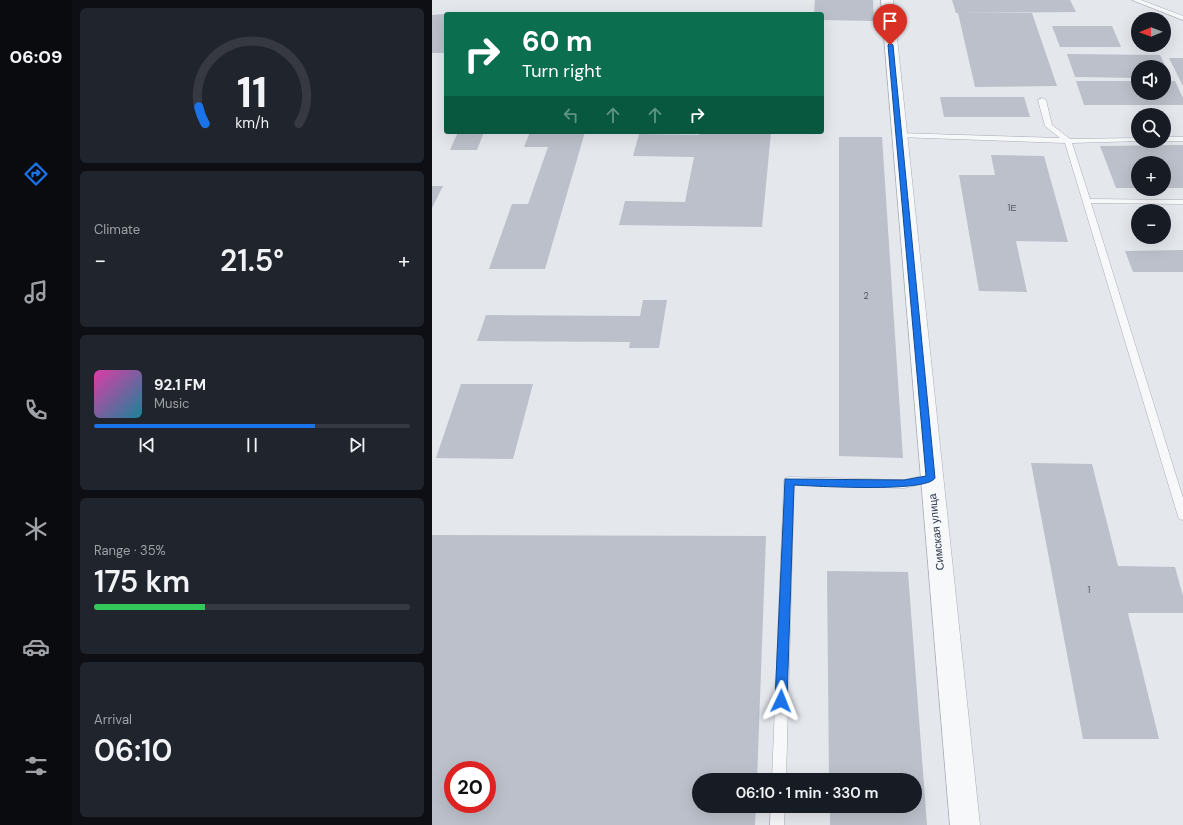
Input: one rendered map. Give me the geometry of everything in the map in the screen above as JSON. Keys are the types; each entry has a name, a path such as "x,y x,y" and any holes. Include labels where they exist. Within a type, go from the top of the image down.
{"street":[{"name":"Симская улица","path":"887,0 898,135 965,825"}],"lane":[{"path":"1135,0 1183,18"},
{"path":"1042,100 1049,126 1068,141 1088,201 1183,516"},
{"path":"898,135 1068,141 1131,140"},
{"path":"1171,140 1183,139"},
{"path":"1088,201 1183,202"},
{"path":"778,773 789,482 904,484 931,478"},
{"path":"777,825 778,813"}],"building":[{"path":"815,0 873,0 874,21 824,20 824,12 814,12"},
{"path":"952,0 1070,0 1076,12 956,13"},
{"path":"958,13 1032,13 1057,86 975,87"},
{"path":"444,14 444,53 432,53 432,15"},
{"path":"1052,26 1112,26 1121,47 1060,47"},
{"path":"1067,54 1160,55 1162,60 1131,60 1131,78 1075,77"},
{"path":"1169,58 1183,58 1183,86 1171,60"},
{"path":"1076,81 1131,81 1131,100 1171,100 1171,81 1175,81 1183,98 1183,105 1084,105"},
{"path":"940,97 1024,97 1030,117 944,117"},
{"path":"457,134 483,134 477,150 450,150"},
{"path":"529,134 584,134 545,269 489,269 512,204 528,204 548,147 524,147"},
{"path":"639,134 771,134 762,227 619,225 625,201 685,202 694,157 633,156"},
{"path":"839,137 882,137 903,458 839,456"},
{"path":"1171,145 1183,145 1183,188 1171,188 1171,156 1131,156 1131,188 1116,188 1100,146 1131,146 1131,148 1171,148"},
{"path":"991,155 1044,156 1068,242 1016,241 1027,292 979,291 959,175 995,175"},
{"path":"432,186 443,186 432,208"},
{"path":"1183,250 1183,272 1133,272 1125,251"},
{"path":"643,300 667,300 659,348 629,348 630,342 477,341 486,315 640,316"},
{"path":"461,384 533,384 513,459 436,458"},
{"path":"1031,463 1092,464 1118,566 1175,567 1183,596 1183,613 1128,613 1159,739 1083,739"},
{"path":"432,535 766,536 757,773 692,773 692,813 756,813 755,825 432,825"},
{"path":"827,571 908,572 927,825 830,825 830,813 922,813 922,773 829,773"}],"route":[{"path":"781,701 789,482 904,484 931,478 890,45"}]}
